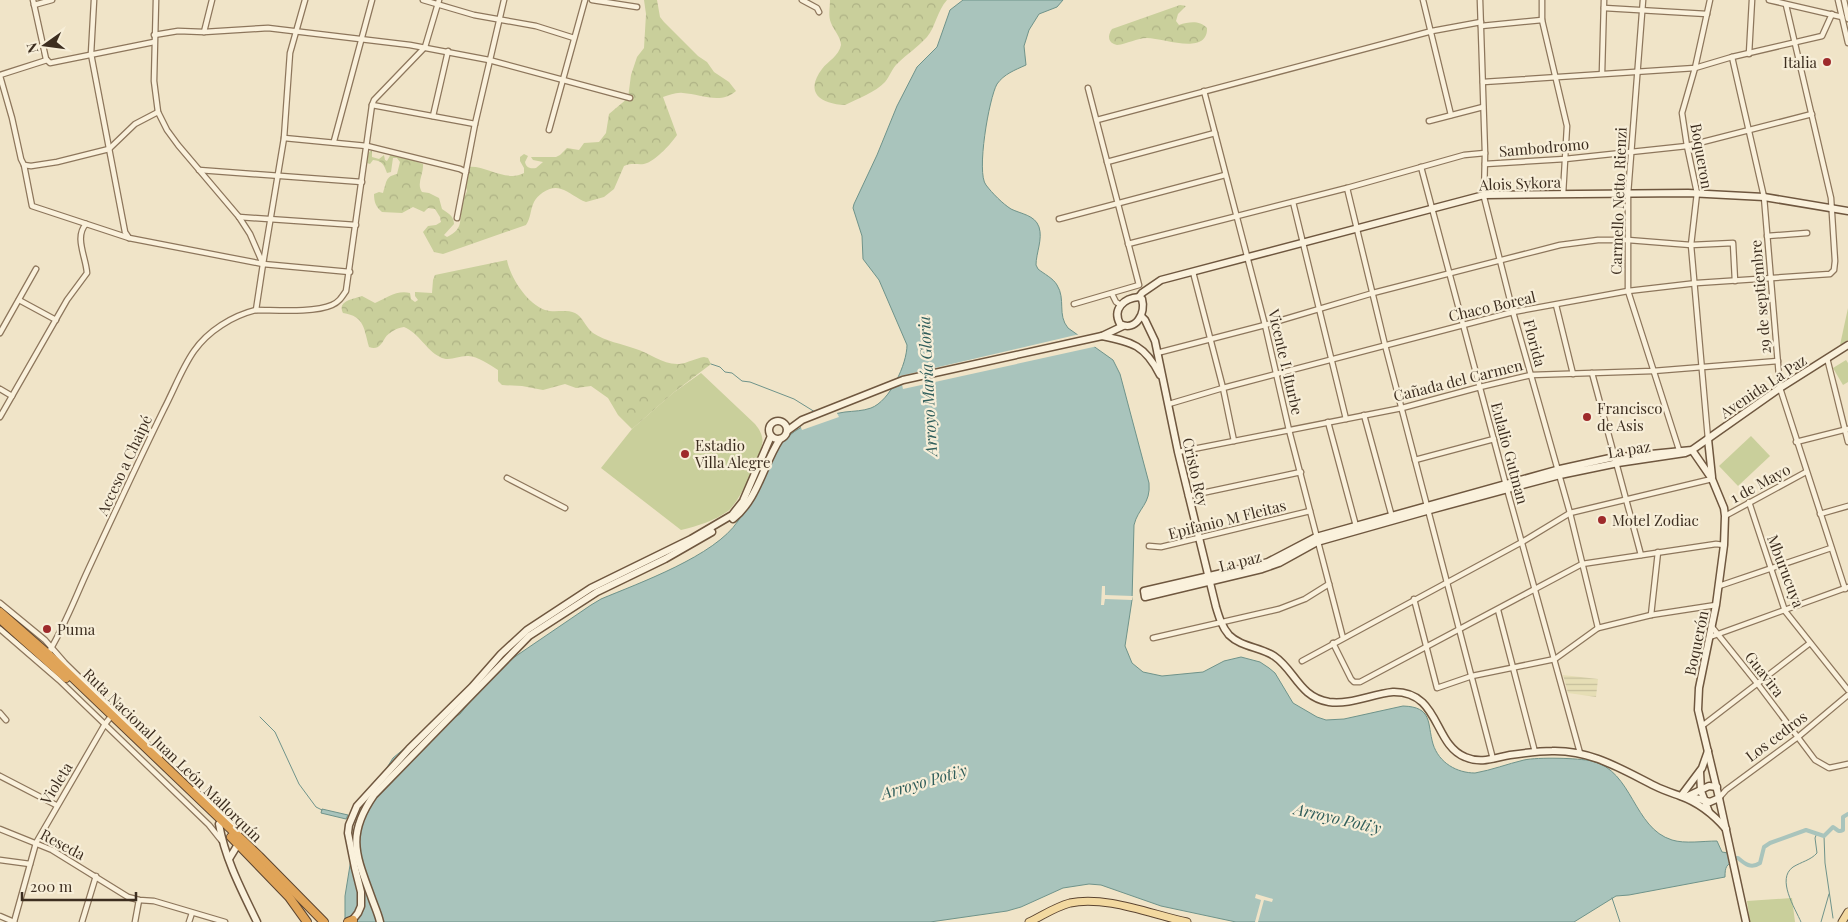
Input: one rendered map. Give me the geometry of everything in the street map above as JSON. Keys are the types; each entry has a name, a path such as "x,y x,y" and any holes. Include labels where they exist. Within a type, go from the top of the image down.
{"highway":[{"name":"Ruta Nacional Juan León Mallorquín","path":"0,612 48,653 324,922"},
{"name":"Ruta Nacional Juan León Mallorquín","path":"0,619 48,653 107,721 240,842 289,897 307,922"},
{"path":"298,897 331,922"}],"main road":[{"path":"1028,922 1063,906 1084,902 1124,906 1187,922"},
{"path":"1842,922 1848,912"}],"street":[{"path":"47,60 33,2 52,0"},
{"path":"94,0 91,54 125,232 129,238"},
{"path":"156,0 154,81 158,112 178,146 239,217 250,234 263,264"},
{"path":"204,32 212,0"},
{"path":"305,0 290,53 284,138 256,310 320,309 341,300 346,291 350,272 372,105 374,100 426,47 439,2"},
{"path":"334,141 372,0"},
{"path":"423,0 439,2 499,20 536,26 574,38"},
{"path":"457,218 475,124 504,0"},
{"path":"549,130 585,0"},
{"path":"592,0 637,7"},
{"path":"802,0 817,8 820,12"},
{"path":"1424,0 1452,115"},
{"name":"Florida","path":"1480,0 1485,153 1484,195 1513,312 1570,513 1598,628"},
{"path":"1542,0 1542,20 1567,126 1563,194"},
{"path":"1602,73 1604,0"},
{"name":"Carmello Netto Rienzi","path":"1643,0 1630,151 1628,292 1679,453"},
{"name":"Boqueron","path":"1708,439 1690,245 1697,193 1682,113 1695,68 1710,0"},
{"path":"1749,54 1752,0"},
{"path":"1769,0 1832,14 1846,19"},
{"path":"1838,0 1846,19"},
{"path":"1844,0 1848,43"},
{"path":"1786,5 1832,209"},
{"path":"1604,8 1707,14"},
{"path":"1483,82 1695,68 1732,57 1822,36 1832,14"},
{"path":"1097,120 1432,30 1481,24 1542,20"},
{"path":"154,35 178,31 204,32 268,28 426,47 489,60 630,98"},
{"path":"154,42 53,62 47,60 4,72 0,75 24,165 32,206 129,238 263,264 350,272"},
{"path":"433,116 448,51"},
{"name":"29 de septiembre","path":"1732,57 1747,130 1764,197 1780,388 1796,442 1846,588"},
{"path":"1074,304 1139,285 1088,88"},
{"name":"Vicente I. Iturbe","path":"1204,91 1343,638"},
{"path":"372,105 475,124"},
{"path":"1429,121 1484,107"},
{"path":"24,165 31,166 57,162 110,149 135,124 158,112"},
{"name":"Sambodromo","path":"1485,164 1565,159 1687,146 1812,114"},
{"path":"1107,162 1215,133"},
{"path":"284,138 334,141 367,146 466,172"},
{"path":"1128,244 1347,188 1464,155 1485,153"},
{"name":"Eulalio Gutman","path":"1421,167 1506,487 1580,753"},
{"path":"199,170 362,182"},
{"path":"1059,218 1225,175"},
{"path":"1347,188 1493,759"},
{"name":"Alois Sykora","path":"1141,298 1142,293 1157,282 1484,195 1697,193 1764,197 1848,211"},
{"path":"1293,202 1346,419"},
{"name":"Chaco Boreal","path":"1168,404 1513,312 1628,292 1694,284 1830,274 1834,270 1835,261 1832,209"},
{"path":"239,217 356,225"},
{"path":"0,417 67,300 86,273 80,236 81,230 86,224"},
{"path":"1767,236 1807,232"},
{"path":"1157,353 1500,260 1560,245 1598,240 1628,240 1690,245 1733,243 1735,281"},
{"path":"0,333 36,269"},
{"path":"1193,272 1223,388 1234,441"},
{"path":"1112,294 1116,302 1121,305"},
{"path":"1112,330 1121,305 1126,300 1141,298 1144,309 1142,317 1136,323"},
{"path":"19,300 56,320"},
{"path":"1556,305 1573,374"},
{"name":"Acceso a Chaipé","path":"48,653 61,633 144,450 194,351 212,333 230,320 256,310"},
{"name":"Cristo Rey","path":"1142,317 1154,340 1188,496 1222,624"},
{"path":"1117,319 1123,326"},
{"path":"351,921 361,906 362,892 349,840 349,825 357,806 409,749 472,687 501,654 528,630 591,588 699,535 732,515 743,501 771,436 768,429 770,424 778,420 784,423 802,420 903,380 1102,336 1112,330 1136,323 1147,326"},
{"path":"1102,336 1123,340 1136,346 1147,355 1164,383"},
{"name":"Avenida La Paz","path":"1692,450 1780,388 1848,345"},
{"path":"1827,358 1848,442"},
{"name":"Cañada del Carmen","path":"1178,452 1402,408 1531,375 1653,371 1778,361"},
{"path":"1592,373 1617,460 1641,555"},
{"path":"0,389 12,396"},
{"path":"1364,415 1392,518"},
{"path":"380,922 356,848 357,828 364,808 374,796 529,636 597,592 692,545 736,517 751,498 771,452 787,431 802,420"},
{"path":"1328,422 1356,528"},
{"path":"784,423 787,431"},
{"path":"1796,442 1846,429"},
{"path":"771,436 780,439"},
{"path":"1416,460 1494,439"},
{"path":"1302,661 1522,542 1570,513 1712,479 1708,439"},
{"name":"La paz","path":"1209,579 1145,596 1144,591 1271,566 1317,539 1558,473 1617,460 1692,450"},
{"name":"Boquerón","path":"1692,450 1712,479 1724,508 1725,516 1719,586 1699,688 1698,710 1720,798 1746,922"},
{"path":"1188,496 1301,472"},
{"name":"1 de Mayo","path":"1725,516 1806,472"},
{"path":"507,478 565,508"},
{"name":"Mburucuya","path":"1749,502 1785,610 1848,690"},
{"path":"1820,514 1848,506"},
{"name":"Epifanio M Fleitas","path":"1149,546 1161,547 1199,539 1310,511"},
{"path":"1334,643 1351,679 1357,683 1582,564 1716,544 1724,545"},
{"path":"1719,586 1831,548"},
{"path":"1651,616 1658,552"},
{"path":"1153,638 1222,624 1294,605 1329,584"},
{"path":"1710,638 1846,588"},
{"path":"1414,599 1437,688 1472,676 1555,659 1598,628 1651,616 1716,605"},
{"path":"0,602 48,653 253,846 279,878"},
{"path":"1498,610 1534,752"},
{"path":"1222,624 1226,632 1237,641 1274,656 1284,665 1301,687 1318,698 1339,702 1384,693 1405,693 1419,700 1427,706 1449,744 1459,754 1476,761 1534,752 1570,751 1610,762 1658,788 1704,801 1712,802 1720,798"},
{"name":"Guavira","path":"1712,627 1815,760 1828,768 1848,764"},
{"path":"0,629 107,721 222,840"},
{"path":"1702,726 1810,643"},
{"name":"Los cedros","path":"1720,798 1726,790 1798,737 1848,695"},
{"path":"0,713 6,720"},
{"name":"Violeta","path":"14,922 36,843 56,805 80,769 107,721"},
{"path":"1685,796 1700,771 1708,750"},
{"path":"1700,771 1704,801 1709,812"},
{"path":"0,776 56,805"},
{"path":"1685,796 1702,791 1709,786 1717,787"},
{"path":"1685,796 1709,812 1726,829"},
{"path":"219,824 228,859 257,922"},
{"name":"Reseda","path":"0,829 52,850 128,897 154,902 225,922"},
{"path":"228,859 240,842"},
{"path":"0,860 30,864"},
{"path":"82,922 96,876"},
{"path":"135,922 138,900"},
{"path":"189,922 192,913"},
{"path":"0,916 14,922"}],"shaded area":[{"path":"1563,675 1598,679 1596,697 1568,693"}],"green space":[{"path":"644,0 657,0 660,17 664,22 698,56 707,62 714,72 729,82 736,91 730,95 717,98 680,93 663,97 677,135 668,147 655,158 645,164 624,166 614,189 604,197 586,202 564,190 557,188 549,189 536,199 526,225 443,254 434,252 423,232 428,226 441,222 435,209 428,208 424,212 413,207 402,213 382,212 378,208 374,194 383,193 388,178 397,174 400,162 397,158 393,158 391,172 387,173 379,161 373,160 370,164 367,163 368,153 372,150 372,157 379,159 384,155 387,161 391,154 423,164 420,189 422,192 439,198 442,209 453,219 454,224 444,235 447,237 453,234 459,226 462,202 467,191 463,177 467,167 481,168 503,175 517,175 524,173 520,157 524,154 528,156 525,162 526,166 536,168 543,162 533,160 531,157 556,157 567,148 579,150 584,143 599,142 606,133 609,114 628,98 631,75 637,57 644,48 646,14"},
{"path":"830,0 947,0 927,37 896,65 885,82 872,92 845,105 822,99 815,91 817,77 836,55 841,45 830,20"},
{"path":"1180,5 1186,6 1178,14 1176,21 1179,25 1197,23 1207,28 1205,36 1200,41 1183,44 1147,38 1117,45 1110,41 1109,34 1112,29"},
{"path":"507,260 520,289 538,307 549,311 575,313 598,336 668,363 686,363 704,357 708,358 711,364 673,393 632,429 618,415 608,398 591,386 576,388 565,384 543,390 502,385 498,381 498,370 487,363 471,356 450,359 440,357 414,333 404,327 391,332 379,346 375,348 369,347 360,321 356,317 343,313 342,306 344,303 362,296 375,303 392,295 405,292 410,293 411,299 415,302 418,300 415,292 432,293 435,275"},
{"path":"1848,308 1848,340 1840,345"},
{"path":"1846,360 1848,363 1848,382 1843,385 1833,368"},
{"name":"Estadio Villa Alegre","path":"701,373 755,424 761,434 762,442 753,470 738,499 728,511 700,525 681,530 601,468 632,429 673,393"},
{"path":"1751,436 1770,456 1738,486 1719,466"},
{"path":"1792,898 1795,922 1750,922 1747,901"}],"water":[{"name":"Arroyo María Gloria","path":"963,0 1063,0 1057,7 1039,14 1029,30 1024,46 1026,65 1006,75 997,84 987,119 983,151 983,178 988,188 1011,209 1031,217 1037,223 1040,236 1036,265 1038,269 1051,278 1060,290 1065,323 1068,328 1113,360 1120,374 1149,483 1148,496 1134,525 1132,600 1125,646 1132,663 1143,672 1162,676 1203,672 1224,661 1241,657 1260,662 1275,673 1293,703 1326,720 1344,719 1403,706 1420,709 1427,718 1433,744 1440,757 1455,769 1468,773 1475,773 1530,759 1558,758 1592,761 1606,767 1616,776 1640,812 1659,834 1677,841 1717,841 1722,852 1734,854 1738,858 1727,866 1725,877 1616,896 1574,922 1236,922 1161,906 1101,885 1089,884 1063,888 1021,907 1007,911 930,922 345,922 345,896 357,822 366,801 393,758 405,748 460,714 494,671 591,605 695,557 727,534 744,511 773,452 795,431 811,422 837,413 871,408 885,398 891,390 901,371 907,345 879,280 863,259 862,236 853,208 897,106 917,67 937,47 950,10"},
{"path":"322,809 348,815 346,819 321,813"}],"pier":[{"path":"1080,334 1098,346 903,389 900,376"},
{"path":"836,411 839,417 802,430 800,425 829,412"},
{"path":"1102,586 1105,586 1105,595 1133,596 1132,600 1105,599 1104,605 1101,605"},
{"path":"1256,894 1273,899 1272,902 1264,900 1258,922 1255,922 1261,900 1255,898"}],"waterway":[{"path":"711,364 720,367 725,372 732,373 742,381 750,382 794,399 815,412"},
{"path":"260,717 275,732 299,784 316,807 322,810"},
{"name":"Arroyo Poti'y","path":"1735,858 1748,865 1757,865 1760,863 1764,847 1770,843 1806,830 1824,836 1833,827 1841,831 1843,830 1843,817 1848,814"},
{"path":"1801,922 1788,894 1786,879 1788,872 1793,867 1817,853 1815,838 1817,833"},
{"path":"1824,836 1825,863 1833,918"},
{"path":"1821,922 1829,894"},
{"path":"1612,898 1620,922"}],"place":[{"name":"Italia","path":"1827,62"},
{"name":"Francisco de Asis","path":"1587,417"},
{"name":"Estadio Villa Alegre","path":"685,454"},
{"name":"Motel Zodiac","path":"1602,520"},
{"name":"Puma","path":"47,629"}]}
